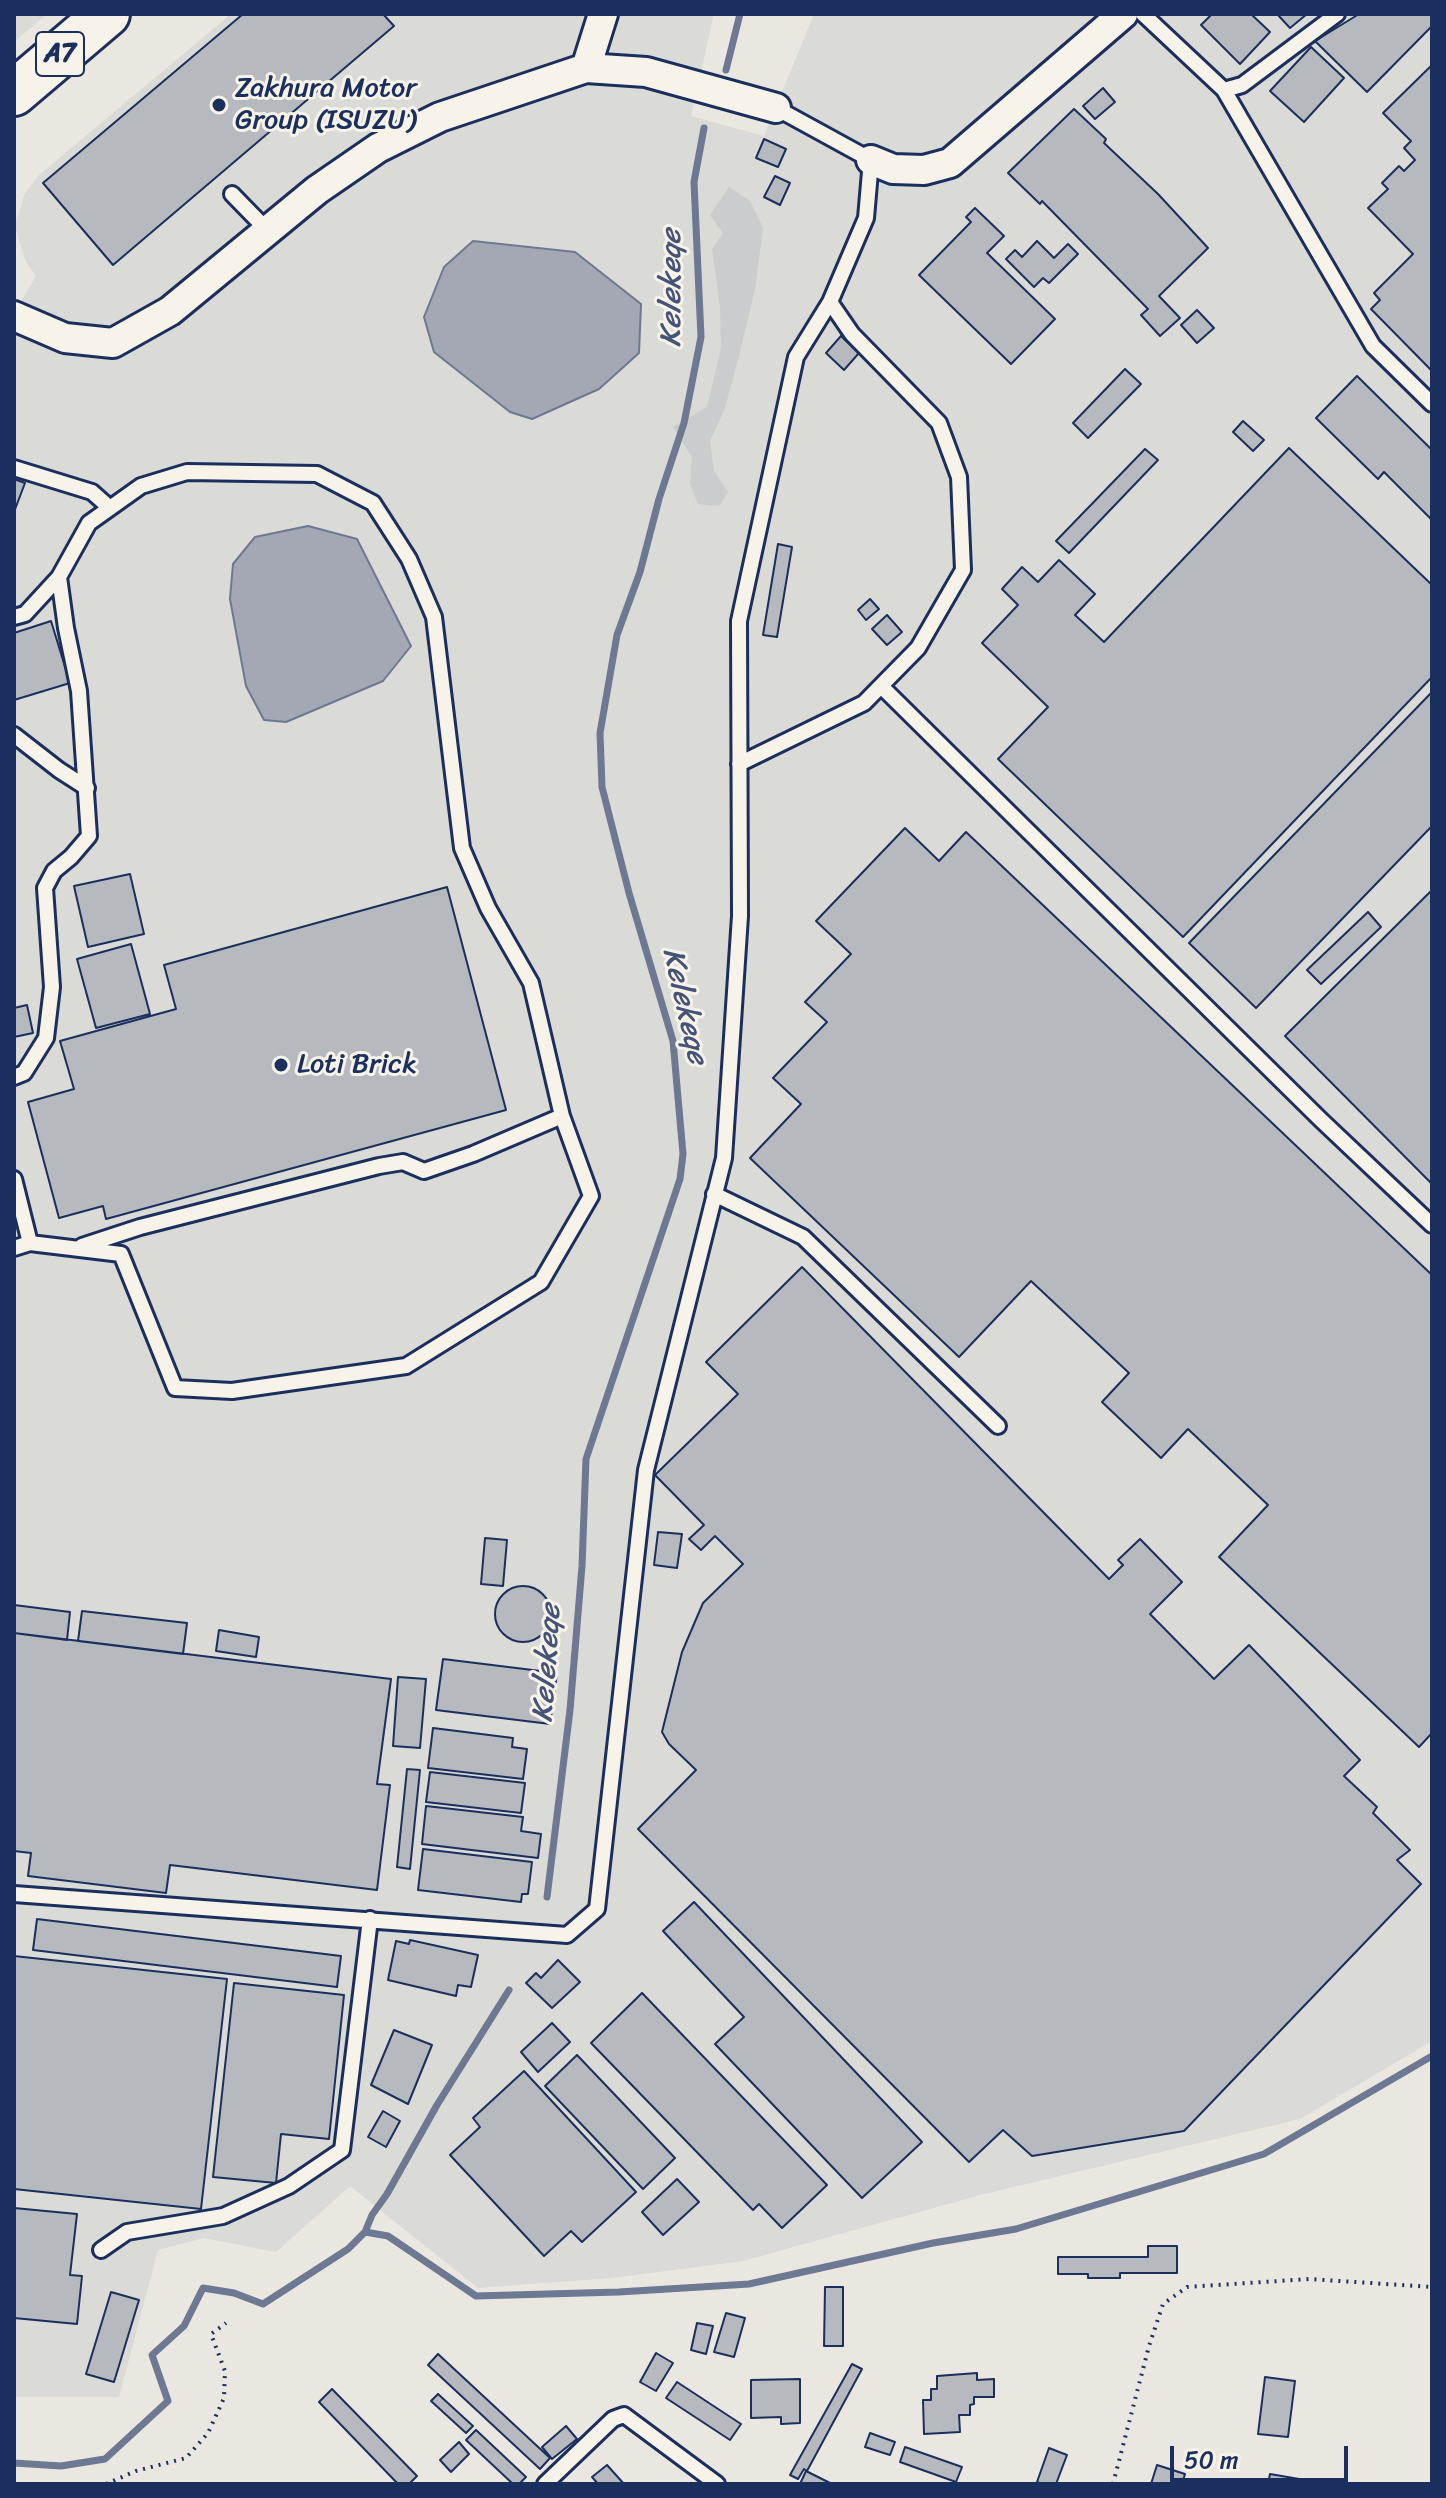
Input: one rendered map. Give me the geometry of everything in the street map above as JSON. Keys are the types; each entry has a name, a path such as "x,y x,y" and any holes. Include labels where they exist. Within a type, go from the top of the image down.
{"main road":[{"name":"A7","path":"14,93 107,14"}],"street":[{"path":"586,68 603,14"},
{"path":"871,160 893,169 924,170 950,163 1123,14"},
{"path":"14,298 22,319 65,338 113,343 170,311 317,190 378,148 440,117 586,68 646,72 776,108"}],"lane":[{"path":"1143,14 1224,90 1373,346 1432,404"},
{"path":"1224,90 1242,85 1337,14"},
{"path":"14,1894 567,1935 597,1909 646,1470 724,1158 740,916 739,621 796,357 830,302 866,218 871,160 776,108"},
{"path":"232,194 267,230"},
{"path":"739,764 864,703 918,648 963,570 959,477 939,423 852,334 830,302"},
{"path":"14,468 92,492 110,508"},
{"path":"14,617 25,614 59,577 89,523 141,486 187,472 317,474 373,503 409,559 434,617 462,848 488,908 531,983 562,1116 591,1196 541,1282 406,1366 232,1391 175,1388 121,1254 30,1243 14,1248"},
{"path":"14,1077 24,1073 46,1038 52,987 45,888 54,871 89,836 79,691 59,577"},
{"path":"881,686 1432,1225"},
{"path":"14,735 87,788"},
{"path":"75,1248 140,1227 379,1166 403,1162 424,1171 562,1116"},
{"path":"14,1179 30,1243"},
{"path":"714,1194 803,1237 998,1426"},
{"path":"101,2250 127,2232 223,2216 289,2186 342,2150 370,1919"},
{"path":"545,2484 613,2419 624,2415 717,2484"}],"path":[{"path":"1113,2484 1163,2304 1187,2287 1309,2279 1432,2287"},
{"path":"106,2484 136,2471 186,2458 208,2433 224,2398 225,2371 211,2334 226,2323"}],"shaded area":[{"path":"14,14 47,14 14,42"},
{"path":"231,14 714,14 691,116 764,136 814,14 1432,14 1432,2041 1300,2119 984,2194 743,2261 612,2278 478,2288 350,2186 276,2252 204,2238 158,2250 119,2397 14,2397 14,313 36,276 25,260 15,226 25,193 39,175"},
{"path":"729,187 750,201 763,228 755,289 740,352 725,408 710,441 714,471 728,492 719,506 698,504 690,484 692,457 673,427 707,407 721,348 720,307 712,249 723,233 710,215"},
{"path":"473,241 575,252 641,304 639,353 599,389 532,419 510,412 434,352 424,317 444,267"},
{"path":"308,526 357,539 411,646 383,681 286,722 264,720 246,686 230,599 233,564 255,537"}],"building":[{"name":"Zakhura Motor Group (ISUZU)","path":"243,14 383,14 394,26 113,265 43,183"},
{"path":"1212,14 1251,14 1270,32 1240,64 1201,25"},
{"path":"1277,14 1307,14 1290,28"},
{"path":"1359,14 1432,14 1432,26 1367,92 1315,41"},
{"path":"1311,47 1344,78 1304,122 1270,91"},
{"path":"1432,65 1432,371 1371,309 1380,300 1374,293 1413,254 1368,208 1388,189 1382,183 1399,166 1404,171 1415,160 1404,148 1411,141 1383,113"},
{"path":"1103,88 1115,102 1095,119 1083,106"},
{"path":"1074,109 1208,248 1159,296 1180,318 1160,336 1141,315 1148,309 1042,201 1040,204 1008,173"},
{"path":"764,139 786,149 778,167 756,158"},
{"path":"775,176 790,183 780,205 764,197"},
{"path":"975,208 1004,236 987,253 1055,319 1011,364 919,275 971,222 966,217"},
{"path":"1037,241 1054,258 1068,244 1078,254 1049,283 1043,278 1034,287 1006,259 1015,250 1022,257"},
{"path":"1197,310 1214,328 1197,343 1181,325"},
{"path":"841,336 859,353 844,370 826,353"},
{"path":"1125,369 1141,384 1088,438 1073,423"},
{"path":"1357,376 1430,448 1432,446 1432,520 1384,472 1378,479 1316,418"},
{"path":"1243,421 1264,440 1253,451 1233,432"},
{"path":"1289,448 1432,585 1432,677 1183,937 998,759 1048,707 982,643 1018,605 1002,589 1022,567 1038,582 1059,560 1095,594 1075,615 1104,642"},
{"path":"1145,449 1158,460 1069,553 1056,541"},
{"path":"14,479 25,483 14,512"},
{"path":"778,544 792,547 777,637 763,635"},
{"path":"870,599 879,609 866,620 858,610"},
{"path":"887,615 902,632 887,645 872,629"},
{"path":"51,621 70,683 14,700 14,633"},
{"path":"1432,692 1432,826 1256,1008 1189,943"},
{"path":"905,828 939,861 966,832 1432,1275 1432,1733 1419,1747 1219,1557 1268,1505 1188,1429 1161,1458 1102,1402 1129,1373 1031,1281 959,1357 750,1158 801,1104 773,1078 827,1022 805,1002 851,954 816,921"},
{"path":"130,874 144,934 88,947 74,886"},
{"name":"Loti Brick","path":"447,887 506,1110 106,1219 103,1206 59,1218 28,1102 74,1089 60,1041 176,1009 164,965"},
{"path":"1432,890 1432,1184 1285,1036"},
{"path":"1368,912 1381,927 1321,984 1307,970"},
{"path":"131,944 150,1014 96,1028 77,959"},
{"path":"27,1005 33,1033 14,1037 14,1008"},
{"path":"802,1267 1109,1579 1123,1565 1118,1560 1140,1539 1182,1582 1150,1614 1214,1679 1249,1645 1360,1760 1344,1776 1377,1807 1373,1813 1410,1850 1397,1860 1421,1884 1184,2131 1032,2156 1003,2130 969,2162 638,1829 696,1770 669,1744 662,1732 682,1652 703,1603 743,1564 715,1536 701,1550 689,1539 704,1525 655,1475 738,1394 706,1362"},
{"path":"658,1532 682,1534 677,1568 654,1565"},
{"path":"485,1538 507,1540 503,1586 481,1584"},
{"path":"523,1586 543,1594 551,1614 543,1634 523,1642 503,1634 495,1614 503,1594"},
{"path":"14,1605 70,1612 67,1640 14,1633"},
{"path":"82,1611 187,1623 183,1654 78,1641"},
{"path":"219,1630 259,1637 256,1657 216,1651"},
{"path":"14,1633 391,1679 377,1784 390,1785 377,1890 170,1865 166,1893 28,1876 31,1853 14,1851"},
{"path":"443,1659 557,1673 550,1724 436,1710"},
{"path":"398,1677 426,1679 420,1748 393,1746"},
{"path":"433,1728 513,1738 512,1747 527,1749 523,1779 428,1768"},
{"path":"407,1769 420,1770 410,1869 397,1867"},
{"path":"430,1772 525,1783 521,1813 426,1802"},
{"path":"426,1806 523,1817 521,1831 541,1834 538,1858 422,1844"},
{"path":"423,1849 532,1862 528,1894 522,1894 521,1902 418,1890"},
{"path":"694,1902 922,2142 862,2198 715,2044 744,2017 663,1931"},
{"path":"37,1919 341,1956 337,1987 33,1950"},
{"path":"410,1940 478,1955 471,1987 458,1985 456,1996 388,1980 396,1941 409,1944"},
{"path":"14,1956 227,1979 201,2209 14,2189"},
{"path":"558,1960 580,1982 552,2008 526,1983 536,1973 541,1978"},
{"path":"234,1983 344,1995 329,2139 281,2134 276,2183 213,2177"},
{"path":"642,1993 827,2185 782,2228 759,2204 753,2210 591,2043"},
{"path":"552,2023 570,2042 538,2072 521,2052"},
{"path":"394,2030 432,2045 408,2104 371,2085"},
{"path":"577,2055 675,2158 643,2189 545,2086"},
{"path":"524,2071 636,2192 582,2242 571,2231 544,2256 450,2155 480,2127 473,2118"},
{"path":"383,2111 400,2121 386,2147 368,2137"},
{"path":"677,2179 699,2202 663,2235 642,2212"},
{"path":"14,2208 77,2214 70,2275 82,2276 77,2324 14,2318"},
{"path":"1148,2246 1177,2246 1177,2273 1120,2273 1120,2278 1058,2274 1058,2257 1148,2257"},
{"path":"825,2287 843,2287 843,2346 824,2346"},
{"path":"111,2292 139,2300 114,2382 86,2374"},
{"path":"726,2313 745,2318 734,2357 714,2352"},
{"path":"697,2323 713,2326 706,2354 691,2350"},
{"path":"656,2353 673,2363 656,2391 640,2382"},
{"path":"438,2354 550,2458 540,2469 428,2365"},
{"path":"852,2364 862,2369 807,2471 804,2469 798,2479 790,2475"},
{"path":"977,2373 977,2380 994,2379 994,2397 974,2397 970,2415 959,2415 960,2432 924,2434 923,2400 931,2400 931,2389 937,2389 937,2376"},
{"path":"1265,2377 1295,2381 1288,2437 1258,2434"},
{"path":"800,2379 800,2423 781,2424 781,2417 751,2418 751,2380"},
{"path":"677,2382 741,2424 730,2440 666,2398"},
{"path":"332,2389 417,2476 409,2484 398,2484 319,2402"},
{"path":"438,2394 473,2426 466,2433 431,2401"},
{"path":"566,2426 577,2439 552,2459 542,2447"},
{"path":"476,2430 526,2477 519,2484 513,2484 466,2440"},
{"path":"870,2433 895,2442 890,2455 865,2447"},
{"path":"459,2442 469,2454 451,2472 440,2460"},
{"path":"905,2447 962,2467 956,2482 900,2462"},
{"path":"1049,2448 1067,2455 1056,2484 1042,2484 1037,2482"},
{"path":"607,2465 624,2484 598,2484 592,2477"},
{"path":"1157,2465 1185,2474 1182,2484 1151,2484"},
{"path":"806,2471 832,2484 800,2484"},
{"path":"1270,2474 1305,2480 1305,2484 1268,2484"}],"waterway":[{"name":"Kelekeqe","path":"726,70 740,14"},
{"name":"Kelekeqe","path":"547,1897 570,1710 582,1566 586,1459 680,1179 683,1154 673,1041 629,893 602,787 600,733 617,635 640,572 659,499 684,423 701,337 694,182 704,128"},
{"name":"Kelekeqe","path":"14,2463 61,2466 105,2459 168,2401 152,2355 184,2326 203,2288 234,2293 263,2304 348,2249 365,2232 437,2105 509,1990"},
{"path":"365,2232 388,2236 476,2296 749,2284 933,2243 1016,2229 1264,2154 1432,2056"}],"place":[{"name":"Zakhura Motor Group (ISUZU)","path":"219,105"},
{"name":"Loti Brick","path":"281,1065"}]}
